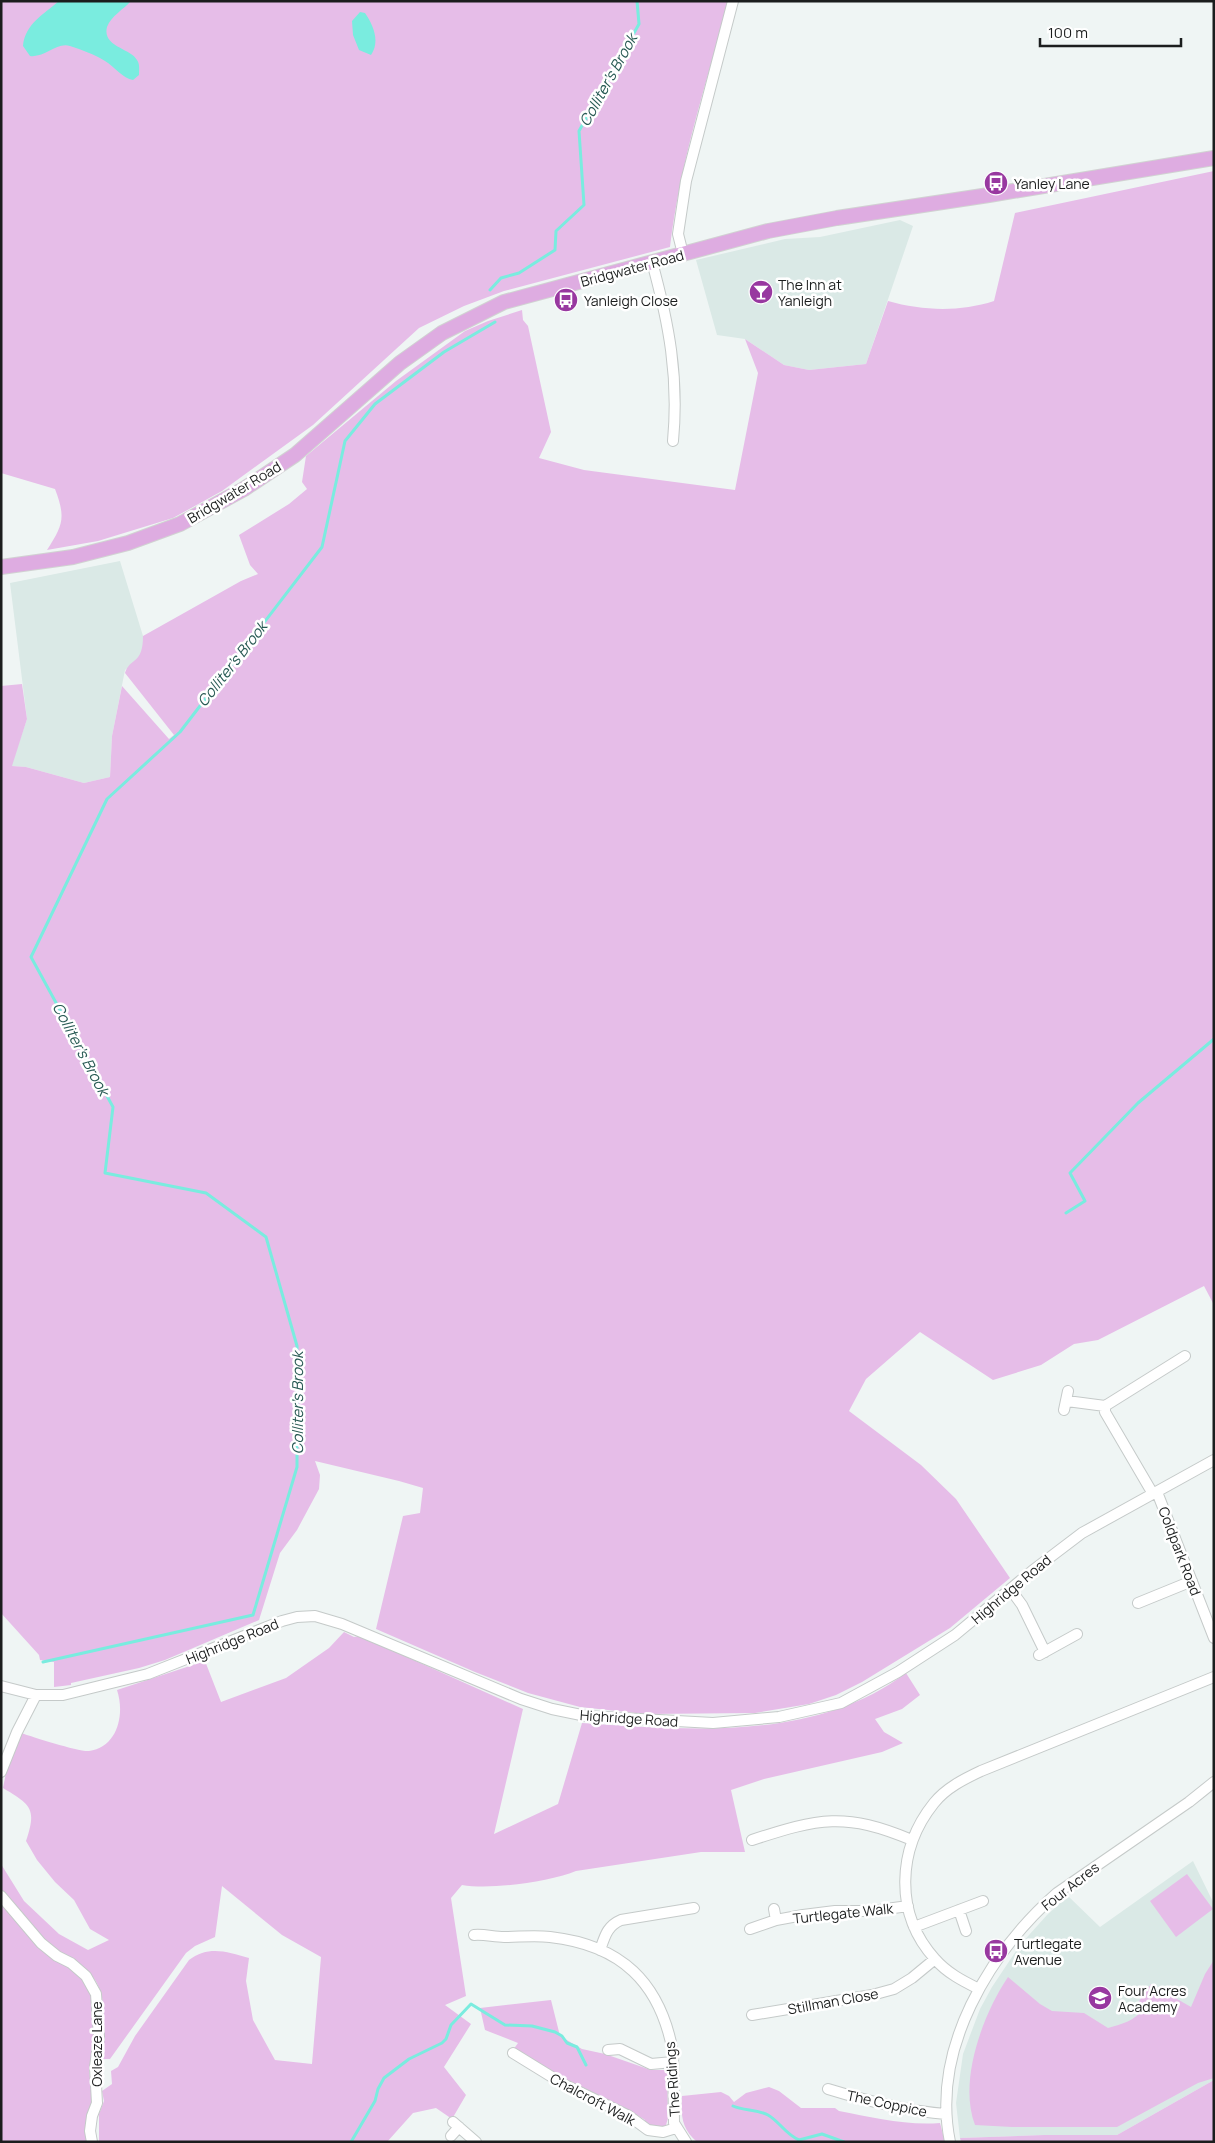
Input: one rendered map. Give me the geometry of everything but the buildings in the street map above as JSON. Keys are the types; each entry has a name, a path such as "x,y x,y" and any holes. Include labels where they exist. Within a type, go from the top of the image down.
{"highway":[{"name":"Bridgwater Road","path":"1,567 73,557 128,543 180,524 244,489 295,455 400,363 442,333 504,302 768,231 837,218 1214,158"}],"street":[{"path":"683,254 678,234 685,189 697,135 733,1"},
{"path":"652,262 669,330 676,408 673,441"},
{"path":"1066,1400 1105,1406 1185,1356"},
{"name":"Coldpark Road","path":"1105,1406 1105,1412 1155,1493 1214,1638"},
{"name":"Highridge Road","path":"1,1686 36,1696 63,1695 148,1674 282,1621 297,1617 315,1616 366,1632 456,1673 560,1711 622,1720 713,1723 779,1717 840,1703 860,1693 955,1635 1032,1571 1082,1533 1214,1460"},
{"path":"1138,1604 1192,1581"},
{"path":"1011,1590 1022,1604 1042,1653 1077,1634"},
{"path":"979,1990 960,1980 935,1959 914,1927 908,1906 905,1873 912,1840 935,1802 963,1780 1214,1677"},
{"path":"1,1772 17,1732 36,1696"},
{"name":"Four Acres","path":"950,2142 946,2114 946,2094 959,2034 979,1990 1016,1936 1043,1905 1057,1893 1189,1802 1214,1782"},
{"path":"752,1840 798,1825 830,1820 863,1823 912,1840"},
{"name":"Oxleaze Lane","path":"1,1896 42,1944 57,1956 71,1963 86,1976 96,1994 99,2038 95,2067 97,2104 92,2116 90,2131 92,2142"},
{"path":"914,1927 983,1901"},
{"name":"Turtlegate Walk","path":"750,1929 776,1920 835,1911 872,1911 908,1906"},
{"path":"600,1950 607,1932 615,1922 694,1908"},
{"path":"774,1909 776,1920"},
{"path":"959,1910 966,1931"},
{"name":"The Ridings","path":"474,1935 550,1937 600,1950 634,1970 651,1992 671,2040 674,2123 686,2142"},
{"name":"Stillman Close","path":"752,2016 872,1995 894,1989 912,1978 935,1959"},
{"path":"608,2050 620,2049 651,2064 673,2062"},
{"name":"Chalcroft Walk","path":"513,2053 565,2085 629,2116 648,2130 663,2132 676,2128"},
{"name":"The Coppice","path":"828,2089 895,2108 946,2114"},
{"path":"450,2136 456,2125 476,2142"}],"shaded area":[{"path":"1,1 729,1 687,154 674,216 670,247 504,291 464,306 419,328 313,425 222,491 173,518 98,541 47,550 57,534 62,514 55,489 1,473"},
{"path":"1214,171 1214,1305 1204,1286 1098,1340 1074,1344 1041,1365 993,1380 920,1332 866,1379 849,1411 921,1465 956,1499 1010,1578 950,1628 862,1682 836,1695 809,1704 755,1713 645,1714 580,1707 528,1693 376,1629 403,1516 420,1513 423,1488 315,1461 320,1475 319,1489 297,1530 280,1553 259,1620 165,1660 139,1668 71,1683 71,1685 54,1687 54,1662 40,1660 39,1655 1,1613 1,686 22,684 27,719 12,766 26,767 84,783 110,777 112,736 122,686 169,739 174,735 125,673 141,652 143,636 241,581 258,574 250,565 239,535 289,504 307,489 302,482 306,456 396,381 465,331 488,321 522,310 523,320 528,326 551,432 539,458 584,470 735,490 758,373 745,339 784,365 809,370 866,364 888,301 915,307 941,309 968,307 994,301 1015,213"},
{"path":"900,220 913,226 866,364 809,370 784,365 745,339 717,335 696,260 785,239 820,237"},
{"path":"120,561 143,636 143,647 139,659 125,670 112,736 110,777 84,783 26,767 11,766 27,719 10,583"},
{"path":"344,1632 354,1637 360,1636 523,1709 494,1834 558,1804 582,1723 665,1728 708,1728 792,1721 832,1711 870,1695 906,1673 920,1695 902,1709 875,1719 884,1732 903,1743 882,1752 764,1779 731,1790 745,1852 701,1852 576,1871 550,1879 503,1886 462,1885 451,1898 466,1996 445,2005 471,2024 444,2067 466,2095 452,2119 436,2108 413,2113 387,2142 99,2142 99,2114 104,2101 102,2091 112,2084 111,2071 118,2067 135,2036 189,1960 196,1955 211,1951 226,1952 249,1958 246,1981 253,2020 275,2060 312,2064 321,1957 282,1935 222,1886 215,1937 195,1946 186,1953 110,2059 102,2059 104,2015 102,1997 97,1983 83,1967 46,1940 2,1890 1,1864 24,1901 59,1934 88,1950 109,1940 90,1929 74,1900 55,1882 37,1860 26,1841 31,1821 29,1808 20,1799 3,1788 8,1763 21,1733 84,1751 99,1748 107,1743 117,1728 120,1709 117,1690 205,1661 221,1702 286,1678 329,1648"},
{"name":"Four Acres Academy","path":"1193,1861 1214,1904 1214,2080 1117,2135 960,2138 956,2103 963,2054 980,2009 1020,1945 1047,1915 1068,1896 1100,1927"},
{"path":"1187,1874 1213,1909 1176,1937 1150,1901"},
{"path":"1,1903 83,1980 91,1995 95,2037 89,2070 93,2104 88,2142 1,2142"},
{"path":"1214,1960 1214,2078 1198,2083 1117,2127 975,2125 969,2089 971,2069 982,2028 1008,1977 1040,2004 1052,2011 1084,2013 1108,2028 1137,2016 1144,2008 1137,2004 1151,1984 1191,2007 1205,1974"},
{"path":"551,2000 560,2036 582,2049 605,2054 651,2070 667,2070 668,2118 666,2125 661,2129 645,2124 645,2120 637,2115 633,2116 625,2108 580,2087 513,2050 518,2043 485,2030 480,2008"},
{"path":"1214,2080 1214,2142 961,2142 960,2138 1117,2135"},
{"path":"769,2087 779,2091 801,2108 835,2108 839,2111 889,2120 927,2124 940,2123 945,2142 697,2142 688,2132 682,2115 682,2096 721,2092 729,2096 734,2102 746,2093"}],"water":[{"path":"59,1 131,1 111,19 107,27 107,34 113,43 134,56 139,65 139,75 133,80 129,79 108,63 88,52 65,45 41,55 30,56 23,46 27,32 36,20"},
{"path":"360,12 365,13 375,34 375,45 371,55 359,50 353,35 352,21"}],"waterway":[{"name":"Colliter's Brook","path":"490,290 501,278 519,273 555,250 556,231 584,205 579,131 639,24 637,1"},
{"name":"Colliter's Brook","path":"43,1662 253,1615 297,1467 297,1346 266,1237 206,1193 105,1173 113,1107 31,957 107,799 180,732 322,547 345,441 375,404 444,352 495,322"},
{"path":"1066,1213 1085,1201 1070,1173 1138,1103 1214,1039"},
{"path":"351,2142 375,2101 378,2089 384,2078 409,2059 442,2043 446,2039 451,2025 471,2004 505,2025 532,2026 555,2032 562,2036 567,2043 577,2047 586,2065"},
{"path":"733,2106 768,2115 790,2135 799,2140 822,2134 844,2142"}],"place":[{"name":"Yanley Lane","path":"996,183"},
{"name":"The Inn at Yanleigh","path":"761,292"},
{"name":"Yanleigh Close","path":"566,300"},
{"name":"Turtlegate Avenue","path":"996,1951"},
{"name":"Four Acres Academy","path":"1100,1998"}]}
